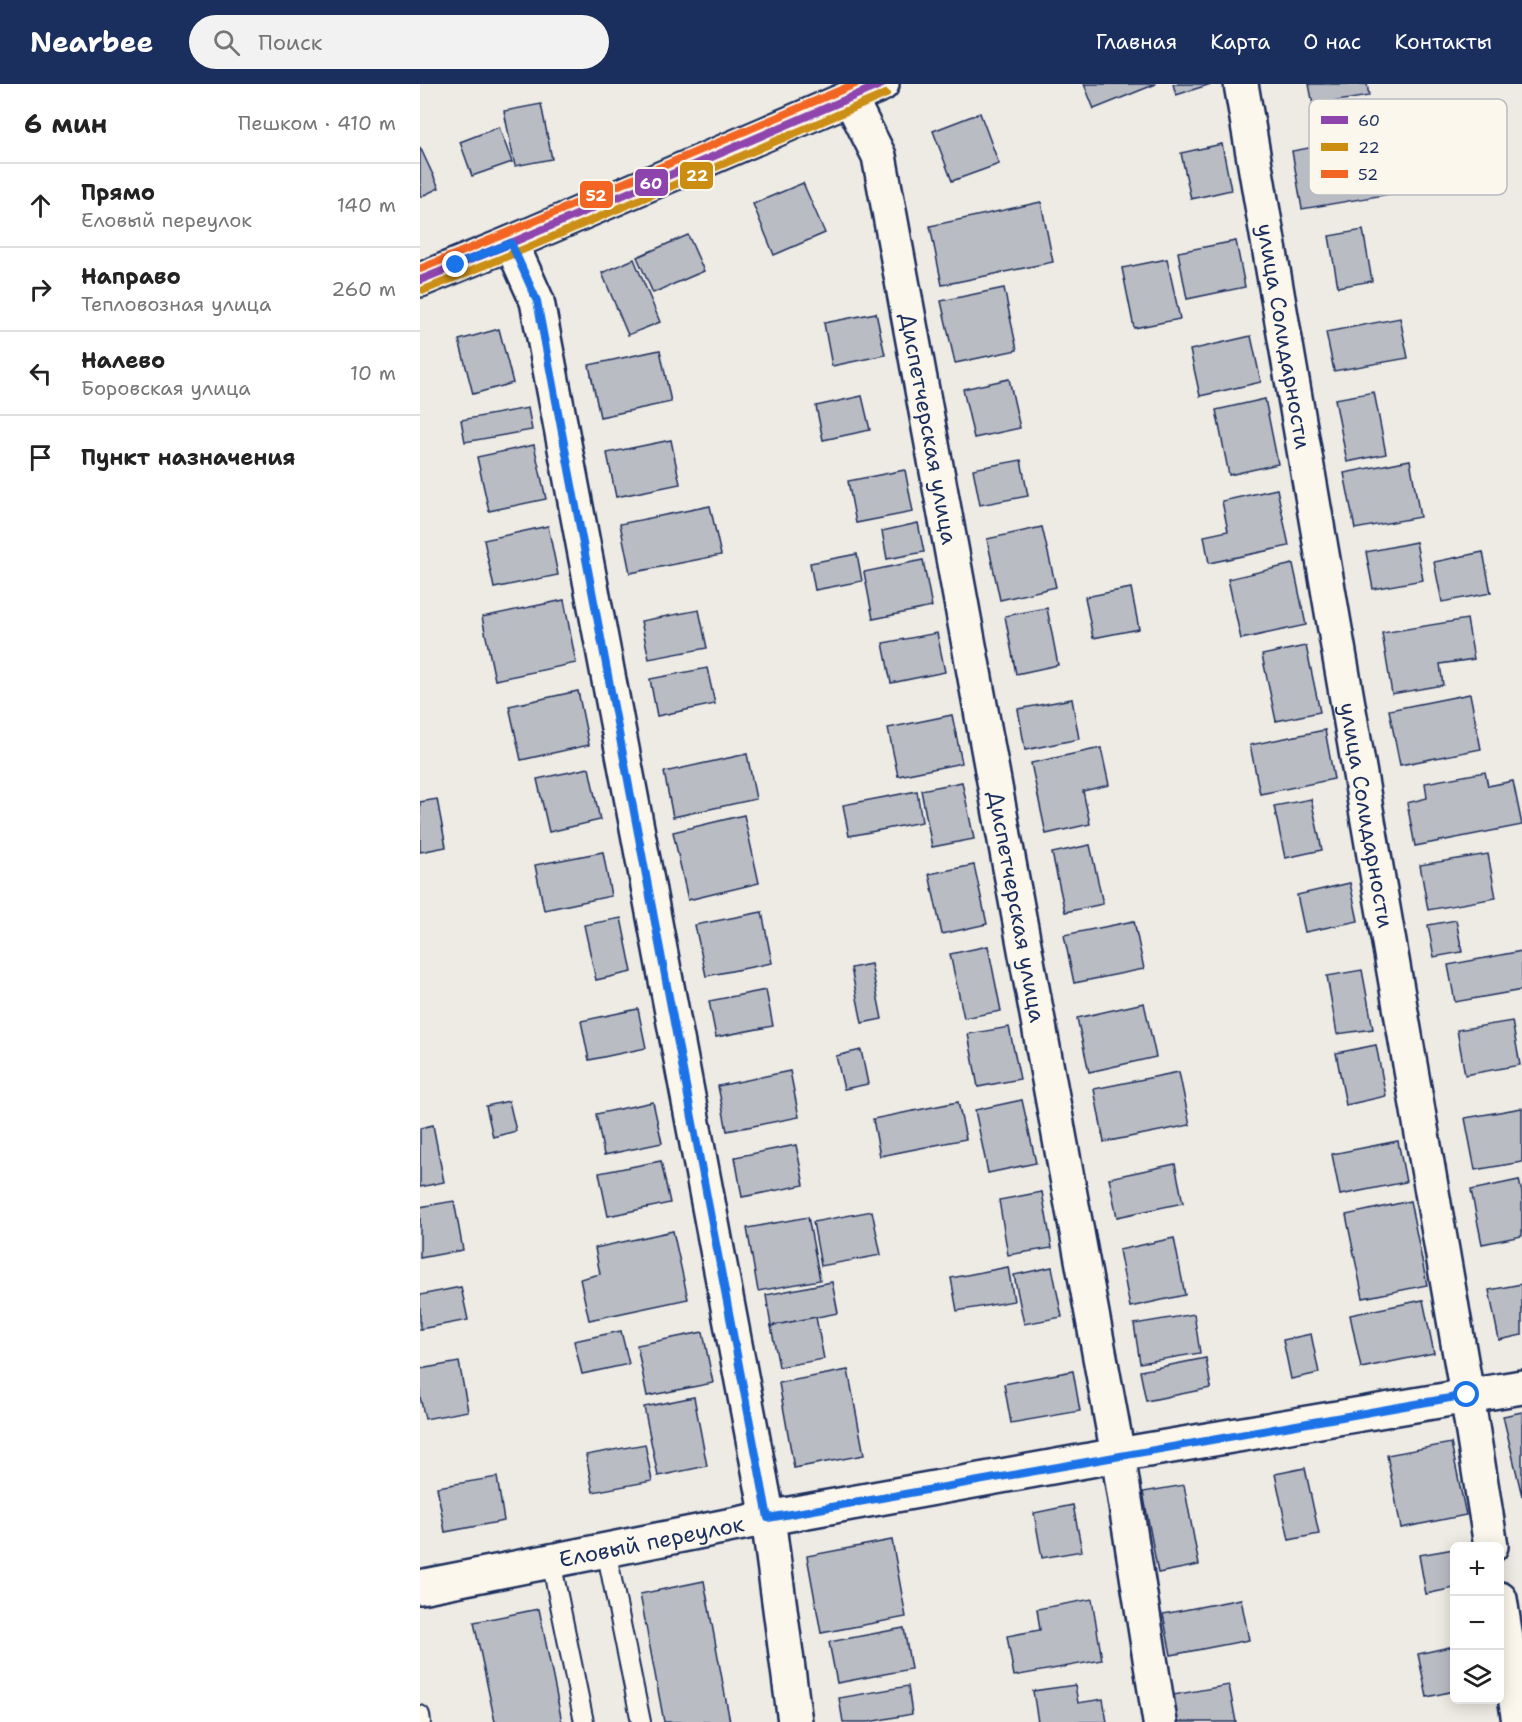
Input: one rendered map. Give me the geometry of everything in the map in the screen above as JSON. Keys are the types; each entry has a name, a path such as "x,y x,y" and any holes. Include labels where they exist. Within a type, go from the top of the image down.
{"street":[{"path":"420,280 882,84"},
{"name":"улица Солидарности","path":"1241,84 1490,1542"},
{"name":"Диспетчерская улица","path":"850,98 879,156 1118,1455 1160,1722"},
{"path":"511,243 537,301 768,1518 795,1722"},
{"name":"Еловый переулок","path":"420,1587 768,1518 1118,1455 1522,1387"},
{"path":"1504,1625 1519,1722"}],"lane":[{"path":"606,1550 641,1722"},
{"path":"551,1561 584,1722"},
{"path":"420,1715 421,1722"}],"building":[{"path":"1084,84 1156,84 1094,109"},
{"path":"1173,84 1211,84 1176,95"},
{"path":"1309,84 1367,84 1369,96 1350,99 1312,99"},
{"path":"541,104 552,159 515,166 504,111"},
{"path":"980,113 999,164 952,181 933,131"},
{"path":"499,127 512,162 472,176 460,142"},
{"path":"1222,144 1231,190 1191,199 1181,153"},
{"path":"420,147 439,188 420,197"},
{"path":"1309,148 1309,195 1384,195 1302,209 1292,151"},
{"path":"803,183 825,233 774,255 753,204"},
{"path":"1041,202 1053,262 942,285 930,226"},
{"path":"1363,230 1372,281 1338,287 1329,236"},
{"path":"688,235 704,271 653,293 637,257"},
{"path":"1236,241 1245,287 1187,299 1178,252"},
{"path":"634,259 660,322 628,335 602,273"},
{"path":"1167,259 1180,319 1134,328 1122,268"},
{"path":"1004,288 1017,350 955,363 941,301"},
{"path":"876,313 885,355 832,366 824,323"},
{"path":"1400,318 1408,358 1334,371 1326,332"},
{"path":"499,329 513,383 473,394 459,340"},
{"path":"1251,336 1261,382 1200,396 1190,350"},
{"path":"660,350 671,402 600,417 589,365"},
{"path":"1009,379 1020,428 974,438 963,389"},
{"path":"1374,392 1386,454 1347,462 1335,399"},
{"path":"862,396 870,430 823,440 816,406"},
{"path":"1265,399 1278,464 1229,475 1216,410"},
{"path":"528,408 532,430 465,442 461,420"},
{"path":"671,440 680,484 616,497 607,453"},
{"path":"534,445 546,499 489,511 477,457"},
{"path":"1021,460 1028,496 980,505 973,469"},
{"path":"1410,460 1420,517 1355,529 1344,473"},
{"path":"905,470 913,512 856,523 848,481"},
{"path":"1277,489 1289,546 1209,563 1204,536 1228,531 1222,501"},
{"path":"710,506 721,555 630,573 620,524"},
{"path":"918,523 924,552 887,559 882,531"},
{"path":"548,526 558,575 494,588 484,540"},
{"path":"1042,527 1056,587 1000,600 987,539"},
{"path":"1416,542 1423,580 1373,589 1366,552"},
{"path":"1483,552 1491,593 1442,602 1434,562"},
{"path":"857,554 862,581 815,590 810,563"},
{"path":"923,560 932,607 873,619 864,572"},
{"path":"1293,564 1306,625 1241,639 1228,579"},
{"path":"1131,588 1139,629 1093,638 1085,597"},
{"path":"564,600 576,663 495,680 482,617"},
{"path":"1047,608 1058,665 1016,674 1005,616"},
{"path":"699,610 707,648 649,659 641,621"},
{"path":"1467,619 1474,659 1440,664 1443,685 1392,694 1382,633"},
{"path":"937,633 945,672 891,683 883,643"},
{"path":"1306,646 1320,712 1276,721 1262,655"},
{"path":"707,668 715,704 657,716 650,679"},
{"path":"578,691 589,745 521,760 509,706"},
{"path":"1470,694 1481,749 1400,765 1389,710"},
{"path":"1072,699 1079,739 1025,750 1018,709"},
{"path":"952,715 962,763 898,776 888,728"},
{"path":"1325,730 1334,779 1260,794 1250,745"},
{"path":"1101,748 1109,785 1083,791 1090,824 1046,834 1031,763"},
{"path":"747,754 756,799 673,817 664,772"},
{"path":"589,768 600,820 549,832 537,779"},
{"path":"1485,772 1488,786 1513,781 1522,825 1415,846 1407,803 1427,798 1425,783"},
{"path":"962,782 974,839 932,847 921,790"},
{"path":"917,791 922,822 849,836 843,805"},
{"path":"437,799 446,847 420,852 420,802"},
{"path":"1311,799 1322,850 1285,858 1274,806"},
{"path":"744,815 759,883 688,900 673,832"},
{"path":"1090,845 1103,904 1065,912 1052,853"},
{"path":"603,852 611,896 544,910 535,865"},
{"path":"1488,854 1496,898 1428,910 1420,865"},
{"path":"974,865 987,924 942,934 929,874"},
{"path":"1350,883 1358,921 1305,932 1297,895"},
{"path":"762,912 772,963 706,976 695,925"},
{"path":"621,918 632,972 596,980 584,925"},
{"path":"1456,920 1462,952 1434,957 1428,925"},
{"path":"1134,921 1144,969 1074,983 1064,935"},
{"path":"988,946 1001,1011 964,1018 950,954"},
{"path":"1522,951 1522,990 1455,1002 1448,965"},
{"path":"871,964 882,1019 862,1023 851,968"},
{"path":"1362,970 1373,1029 1337,1034 1327,976"},
{"path":"766,990 773,1026 716,1037 709,1001"},
{"path":"1144,1003 1156,1057 1089,1072 1077,1018"},
{"path":"638,1009 646,1048 589,1060 581,1021"},
{"path":"1512,1021 1520,1065 1465,1075 1457,1030"},
{"path":"1009,1027 1020,1079 978,1087 968,1034"},
{"path":"1376,1045 1386,1096 1346,1105 1336,1053"},
{"path":"861,1050 868,1084 844,1089 836,1056"},
{"path":"790,1071 799,1117 727,1131 718,1086"},
{"path":"1179,1072 1190,1125 1104,1142 1094,1089"},
{"path":"1022,1100 1036,1163 988,1173 975,1110"},
{"path":"509,1101 516,1131 493,1137 486,1106"},
{"path":"653,1102 662,1143 604,1155 596,1114"},
{"path":"958,1102 966,1139 880,1156 873,1119"},
{"path":"1522,1108 1522,1162 1475,1170 1465,1118"},
{"path":"433,1125 444,1182 420,1187 420,1128"},
{"path":"1398,1141 1406,1182 1340,1195 1332,1154"},
{"path":"796,1145 804,1185 742,1197 735,1157"},
{"path":"661,1161 670,1203 608,1216 599,1173"},
{"path":"1175,1164 1183,1203 1117,1217 1109,1178"},
{"path":"1519,1180 1522,1193 1522,1236 1482,1244 1471,1190"},
{"path":"1042,1192 1052,1248 1008,1255 999,1200"},
{"path":"454,1201 463,1250 420,1258 420,1207"},
{"path":"1410,1201 1427,1285 1363,1298 1346,1215"},
{"path":"872,1211 881,1255 821,1266 813,1222"},
{"path":"808,1217 820,1280 758,1291 747,1228"},
{"path":"673,1231 688,1299 589,1320 580,1279 600,1274 595,1248"},
{"path":"1174,1238 1185,1295 1130,1307 1119,1250"},
{"path":"1008,1267 1014,1301 957,1311 951,1278"},
{"path":"1052,1267 1062,1317 1024,1324 1014,1275"},
{"path":"832,1282 838,1313 771,1326 766,1295"},
{"path":"1522,1284 1522,1335 1499,1340 1489,1290"},
{"path":"461,1287 468,1320 420,1329 420,1295"},
{"path":"1423,1300 1434,1353 1361,1368 1350,1315"},
{"path":"1194,1314 1200,1353 1140,1363 1134,1324"},
{"path":"816,1317 824,1359 779,1367 771,1326"},
{"path":"621,1331 629,1364 582,1374 574,1341"},
{"path":"703,1332 713,1383 647,1396 637,1345"},
{"path":"1311,1334 1319,1373 1291,1379 1283,1340"},
{"path":"1206,1358 1211,1388 1146,1401 1140,1371"},
{"path":"459,1362 468,1411 425,1419 420,1397 420,1369"},
{"path":"848,1370 864,1455 794,1468 779,1383"},
{"path":"1073,1371 1080,1411 1011,1423 1004,1384"},
{"path":"694,1397 707,1466 658,1476 644,1407"},
{"path":"1522,1412 1522,1496 1503,1416"},
{"path":"1451,1443 1466,1515 1401,1528 1387,1455"},
{"path":"645,1444 652,1481 593,1492 586,1455"},
{"path":"1305,1468 1319,1534 1289,1540 1275,1474"},
{"path":"497,1477 504,1521 445,1532 437,1487"},
{"path":"1184,1485 1199,1565 1158,1573 1143,1492"},
{"path":"1073,1505 1082,1551 1042,1558 1034,1513"},
{"path":"892,1540 906,1617 821,1633 807,1556"},
{"path":"1450,1550 1450,1589 1426,1594 1419,1555"},
{"path":"704,1581 730,1722 664,1722 640,1594"},
{"path":"1092,1599 1102,1660 1014,1676 1007,1636 1040,1630 1037,1609"},
{"path":"1241,1599 1249,1640 1171,1655 1163,1614"},
{"path":"539,1609 562,1722 495,1722 474,1622"},
{"path":"904,1628 911,1669 837,1683 829,1642"},
{"path":"1450,1647 1450,1692 1427,1697 1418,1654"},
{"path":"1075,1685 1078,1703 1103,1699 1107,1722 1038,1722 1033,1691"},
{"path":"1229,1685 1236,1722 1178,1722 1173,1695"},
{"path":"908,1686 912,1714 869,1722 843,1722 839,1698"}],"transit line":[{"name":"52","path":"420,269 855,84"},
{"name":"60","path":"420,280 882,84"},
{"name":"22","path":"424,290 886,94"}],"route":[{"path":"456,265 511,243 537,301 768,1518 1467,1395"}]}
